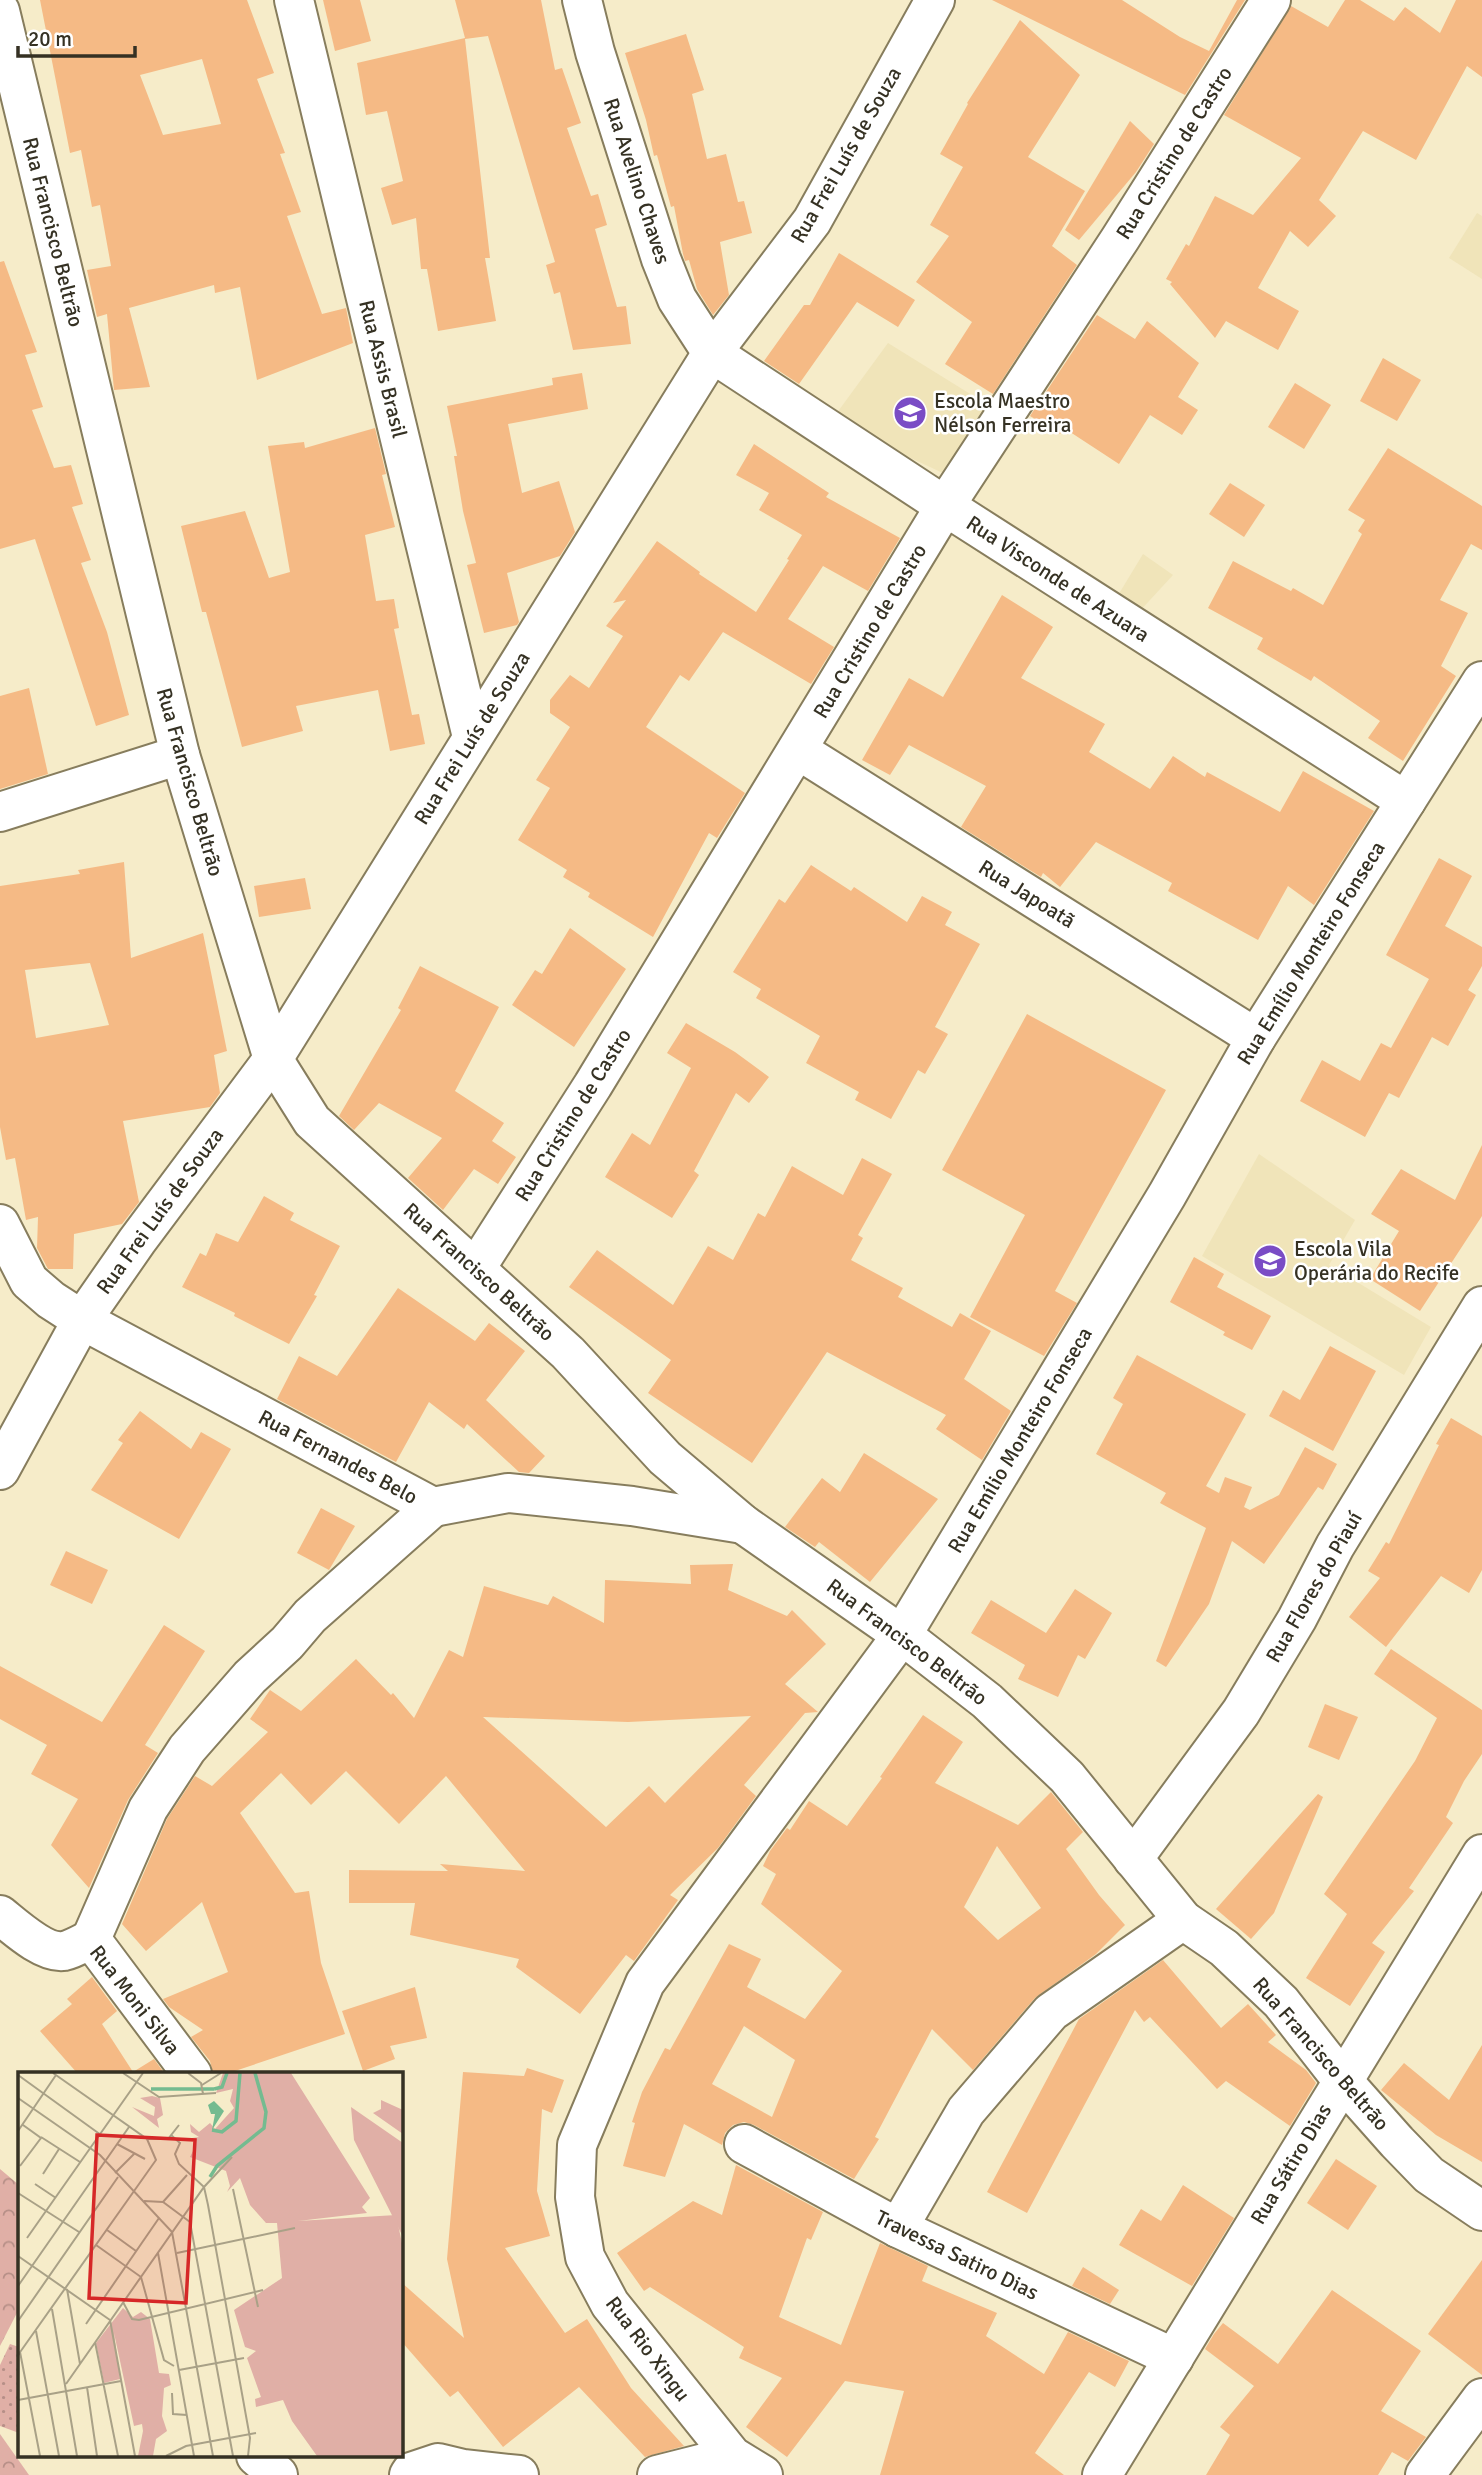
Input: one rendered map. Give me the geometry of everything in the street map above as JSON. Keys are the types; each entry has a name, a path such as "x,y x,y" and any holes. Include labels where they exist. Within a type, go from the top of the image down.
{"street":[{"name":"Rua Assis Brasil","path":"294,0 472,737"},
{"name":"Rua Avelino Chaves","path":"582,0 595,52 661,260 677,299 712,353"},
{"name":"Rua Frei Luís de Souza","path":"0,1470 82,1320 238,1102 273,1059 712,353 812,220 935,0"},
{"name":"Rua Cristino de Castro","path":"476,1268 593,1085 945,506 1120,239 1270,0"},
{"name":"Rua Francisco Beltrão","path":"0,11 180,755 273,1059 312,1121 568,1353 665,1458 743,1524 902,1635 987,1701 1067,1777 1183,1920 1224,1948 1280,2002 1342,2080 1429,2175 1482,2211"},
{"name":"Rua Visconde de Azuara","path":"712,353 1406,802"},
{"name":"Rua Emílio Monteiro Fonseca","path":"575,2197 577,2145 645,1983 902,1635 1160,1207 1256,1038 1482,681"},
{"name":"Rua Japoatã","path":"798,750 1256,1038"},
{"path":"0,812 180,755"},
{"name":"Rua Fernandes Belo","path":"0,1224 29,1281 51,1300 82,1320 433,1507 508,1493 632,1506 743,1524"},
{"name":"Rua Flores do Piauí","path":"1133,1859 1241,1712 1297,1619 1335,1546 1482,1307"},
{"path":"91,1939 148,1809 187,1749 250,1677 287,1643 310,1616 433,1507"},
{"name":"Rua Sátiro Dias","path":"1102,2475 1482,1854"},
{"name":"Rua Moni Silva","path":"0,1915 24,1935 49,1949 63,1951 91,1939 191,2072"},
{"path":"898,2228 966,2111 1051,2012 1183,1920"},
{"name":"Travessa Satiro Dias","path":"744,2144 898,2228 1174,2358"},
{"name":"Rua Rio Xingu","path":"575,2197 586,2257 611,2304 747,2465"},
{"path":"1425,2475 1482,2398"},
{"path":"259,2458 278,2475"},
{"path":"408,2475 438,2463 463,2469 519,2475"},
{"path":"657,2475 747,2465"}],"shaded area":[{"path":"1477,213 1482,216 1482,279 1449,258"},
{"name":"Escola Maestro Nélson Ferreira","path":"888,343 988,405 945,474 831,421"},
{"path":"1143,554 1173,575 1138,613 1117,597"},
{"name":"Escola Vila Operária do Recife","path":"1259,1154 1355,1220 1329,1265 1431,1327 1404,1375 1202,1256"}],"green space":[{"path":"0,2169 18,2184 18,2311 0,2346"},
{"path":"10,2344 18,2347 18,2433 0,2426 0,2365"},
{"path":"0,2434 29,2475 0,2475"}],"building":[{"path":"40,0 247,0 274,73 257,79 285,153 280,154 301,212 287,216 322,314 346,308 353,343 257,380 240,287 215,293 214,285 129,308 150,387 114,390 107,314 97,317 87,270 111,266 100,205 92,207 81,150 70,153","holes":["202,59 221,124 163,135 140,75"]},
{"path":"323,0 360,0 371,41 335,51"},
{"path":"455,0 541,0 555,70 562,68 581,123 567,128 591,196 598,194 607,225 595,229 617,307 626,306 631,344 573,350 560,292 554,294 546,265 555,262 488,36 465,39 490,258 485,258 496,321 438,331 427,269 421,269 416,218 392,225 381,188 403,181 387,111 366,115 357,63 465,38"},
{"path":"992,0 1122,0 1180,37 1209,51 1237,0 1245,0 1185,95"},
{"path":"1345,0 1360,0 1394,21 1405,7 1440,33 1456,0 1482,0 1482,77 1467,66 1416,160 1363,131 1319,200 1336,216 1308,247 1290,231 1258,288 1299,311 1278,350 1226,321 1215,338 1170,284 1172,282 1166,279 1186,244 1189,246 1215,196 1253,215 1301,158 1224,115 1291,6 1328,27"},
{"path":"1020,20 1080,75 1028,157 1085,191 1052,246 1077,265 993,394 945,364 972,322 916,282 949,236 930,225 963,167 940,154 967,103"},
{"path":"686,34 704,90 692,94 707,159 726,154 738,202 744,201 752,233 720,242 729,295 713,315 697,289 689,260 685,261 674,206 671,207 657,155 654,156 625,53"},
{"path":"1130,121 1154,144 1136,172 1079,240 1065,230"},
{"path":"839,253 915,300 898,327 857,302 799,384 764,361 804,305 810,305"},
{"path":"4,261 37,352 25,355 43,407 32,410 54,468 71,465 83,504 72,507 91,560 81,563 107,632 129,715 96,726 35,539 0,549 0,262"},
{"path":"1097,315 1135,339 1147,321 1199,363 1178,397 1198,410 1182,435 1150,415 1119,464 1064,428 1060,434 1030,416"},
{"path":"1383,358 1421,380 1397,421 1360,401"},
{"path":"582,373 588,409 508,424 522,493 559,481 575,532 560,556 507,573 519,622 517,625 484,633 467,565 476,563 463,511 454,456 457,456 447,406 553,385 552,378"},
{"path":"1295,383 1331,405 1304,449 1268,427"},
{"path":"375,428 386,474 382,475 395,527 365,535 376,601 394,599 399,628 394,629 412,715 419,714 425,744 390,751 378,690 296,706 303,731 242,747 206,612 202,612 181,526 245,511 269,578 290,572 268,446 304,442 305,448"},
{"path":"754,444 829,493 826,497 900,538 868,591 823,566 788,619 834,647 811,684 723,632 689,681 680,675 646,727 745,793 717,838 709,833 653,937 588,897 590,893 563,877 567,870 518,840 550,788 536,780 570,727 550,713 550,700 570,675 589,688 623,636 606,626 626,600 613,603 657,541 700,572 699,574 756,612 789,560 787,559 802,535 759,510 769,493 736,475"},
{"path":"1388,448 1482,506 1482,550 1471,544 1440,600 1468,613 1441,666 1456,676 1403,761 1368,738 1380,721 1314,676 1311,681 1257,649 1263,638 1208,608 1233,561 1323,605 1362,534 1358,531 1365,520 1348,510"},
{"path":"1230,483 1265,505 1244,537 1209,514"},
{"path":"1002,595 1053,627 1021,678 1105,724 1089,752 1150,789 1173,756 1205,777 1207,772 1280,812 1303,771 1374,811 1314,905 1288,886 1258,940 1168,891 1172,883 1096,842 1060,887 1043,873 1041,877 961,827 986,786 909,745 890,775 862,760 909,678 943,697"},
{"path":"29,688 48,774 0,789 0,696"},
{"path":"1439,858 1472,876 1445,926 1482,947 1482,966 1468,990 1476,995 1448,1046 1432,1037 1399,1098 1389,1093 1365,1137 1300,1101 1322,1060 1360,1081 1381,1043 1391,1048 1429,979 1386,955"},
{"path":"124,862 131,958 203,933 227,1051 214,1055 220,1093 210,1107 123,1121 139,1202 122,1224 74,1234 73,1269 48,1269 37,1248 38,1217 26,1220 15,1158 6,1160 0,1127 0,886 80,874 78,870","holes":["90,963 109,1025 36,1038 25,970"]},
{"path":"811,865 851,891 854,887 907,922 922,896 952,912 945,925 980,944 935,1027 948,1034 925,1074 918,1070 891,1119 855,1100 859,1092 806,1063 820,1036 756,998 761,989 733,972 779,899 785,903"},
{"path":"305,878 311,909 259,917 254,886"},
{"path":"570,928 626,969 574,1047 512,1005 535,970 542,974"},
{"path":"420,966 499,1007 455,1091 504,1123 492,1141 516,1157 498,1184 474,1169 443,1210 408,1178 442,1138 379,1103 354,1130 339,1116 401,1010 398,1008"},
{"path":"1027,1014 1166,1090 1055,1291 1077,1303 1044,1356 970,1317 1025,1215 942,1170"},
{"path":"686,1023 735,1052 769,1077 749,1103 736,1093 694,1171 699,1175 672,1218 605,1177 632,1133 650,1145 691,1068 667,1053"},
{"path":"1482,1145 1482,1216 1420,1311 1370,1279 1399,1231 1371,1214 1401,1169 1455,1200"},
{"path":"862,1158 892,1174 858,1235 863,1238 851,1260 903,1288 898,1297 952,1327 960,1313 991,1331 964,1379 1011,1411 982,1460 936,1429 946,1415 827,1352 752,1463 648,1393 671,1360 569,1287 597,1250 673,1305 708,1246 733,1260 758,1213 765,1217 792,1166 843,1195"},
{"path":"264,1196 294,1213 290,1220 340,1246 314,1295 317,1296 289,1344 182,1287 200,1253 206,1256 216,1233 238,1242"},
{"path":"1194,1257 1224,1274 1217,1287 1271,1316 1252,1350 1170,1302"},
{"path":"398,1288 475,1341 489,1323 525,1351 486,1400 545,1456 529,1473 519,1472 467,1424 464,1429 429,1402 396,1462 277,1399 299,1356 337,1376"},
{"path":"1330,1346 1376,1371 1333,1451 1269,1416 1283,1390 1300,1400"},
{"path":"1137,1355 1246,1414 1206,1486 1219,1493 1225,1477 1252,1487 1244,1507 1250,1510 1279,1495 1305,1447 1337,1464 1323,1490 1318,1487 1264,1564 1232,1541 1209,1604 1166,1667 1156,1661 1206,1528 1160,1503 1166,1493 1096,1454 1123,1404 1113,1398"},
{"path":"140,1411 191,1449 201,1432 231,1449 179,1539 91,1490 123,1443 118,1440"},
{"path":"1451,1418 1482,1436 1482,1570 1469,1593 1441,1576 1386,1647 1349,1617 1380,1578 1368,1571 1386,1542 1389,1544"},
{"path":"864,1453 938,1499 870,1582 819,1542 815,1547 785,1527 822,1478 840,1492"},
{"path":"321,1508 355,1526 329,1570 297,1553"},
{"path":"66,1551 108,1570 92,1604 50,1585"},
{"path":"733,1564 728,1590 787,1616 792,1610 826,1644 785,1684 818,1712 805,1713 744,1785 756,1796 718,1848 670,1895 678,1900 634,1961 626,1955 580,2014 516,1967 519,1959 410,1935 415,1903 349,1903 349,1870 448,1871 440,1864 525,1871 446,1776 399,1824 346,1771 311,1805 281,1773 240,1813 295,1893 309,1891 321,1963 345,2034 232,2072 213,2072 210,2061 191,2037 203,2030 169,2007 163,1999 228,1972 202,1902 146,1951 122,1924 167,1819 195,1776 212,1786 268,1732 250,1719 270,1690 301,1711 356,1659 391,1695 393,1693 414,1718 449,1650 463,1657 484,1586 548,1605 553,1596 604,1623 605,1580 691,1584 690,1565","holes":["751,1716 665,1803 649,1786 606,1827 483,1717 628,1722"]},
{"path":"1075,1589 1112,1613 1085,1659 1078,1655 1058,1697 1018,1679 1025,1665 971,1633 991,1600 1046,1633"},
{"path":"164,1625 205,1651 145,1745 158,1753 128,1800 89,1888 51,1845 78,1799 31,1774 47,1745 0,1719 0,1666 102,1722"},
{"path":"1391,1649 1482,1710 1482,1754 1464,1781 1446,1817 1453,1823 1409,1888 1414,1891 1372,1943 1385,1952 1350,2006 1306,1978 1347,1914 1324,1894 1415,1761 1437,1718 1374,1674"},
{"path":"1325,1704 1358,1717 1339,1760 1308,1747"},
{"path":"923,1715 963,1742 935,1783 1018,1825 1051,1792 1083,1832 1066,1849 1099,1895 1125,1925 1096,1954 1035,1998 973,2070 932,2029 875,2137 879,2139 854,2179 744,2122 733,2125 725,2133 722,2145 684,2124 665,2177 623,2166 635,2123 632,2122 642,2092 665,2048 670,2050 729,1944 761,1959 747,1987 805,2019 842,1971 761,1904 776,1874 763,1866 770,1851 787,1828 790,1830 809,1801 847,1826 882,1778 880,1777","holes":["997,1846 1041,1908 998,1940 964,1907","744,2026 795,2060 772,2117 712,2084"]},
{"path":"1318,1794 1323,1797 1274,1913 1251,1939 1216,1909"},
{"path":"1163,1960 1221,2028 1248,2004 1276,2035 1268,2042 1306,2070 1316,2083 1290,2126 1226,2081 1217,2089 1150,2017 1144,2022 1135,2010 1027,2213 987,2192 1079,2019"},
{"path":"92,1977 117,2011 102,2024 133,2072 76,2072 40,2031 72,2004 67,1999"},
{"path":"415,1987 427,2038 390,2046 395,2059 363,2071 342,2011"},
{"path":"1482,2045 1482,2162 1436,2135 1381,2090 1404,2063 1449,2100"},
{"path":"154,2059 164,2072 133,2072"},
{"path":"527,2068 564,2080 552,2113 542,2109 537,2191 550,2236 505,2248 565,2333 587,2319 631,2388 684,2446 645,2457 579,2387 503,2447 458,2391 450,2397 402,2342 402,2283 464,2338 447,2259 463,2072 524,2076"},
{"path":"1336,2159 1377,2186 1348,2230 1307,2203"},
{"path":"736,2165 823,2212 811,2240 807,2238 779,2317 841,2345 880,2243 928,2266 922,2281 997,2313 986,2336 1044,2374 1068,2332 1129,2361 1115,2387 1089,2372 1035,2453 1064,2475 880,2475 904,2391 845,2381 787,2457 746,2427 782,2378 739,2358 744,2347 650,2287 644,2291 617,2253 693,2201 722,2215"},
{"path":"1183,2185 1234,2218 1192,2286 1119,2245 1141,2209 1161,2221"},
{"path":"1482,2260 1482,2375 1428,2334"},
{"path":"1083,2267 1119,2290 1110,2304 1072,2286"},
{"path":"1332,2290 1421,2351 1381,2411 1426,2437 1408,2461 1392,2452 1378,2475 1206,2475 1230,2435 1220,2427 1254,2386 1205,2349 1214,2334 1223,2323 1278,2364"}],"place":[{"name":"Escola Maestro Nélson Ferreira","path":"910,413"},
{"name":"Escola Vila Operária do Recife","path":"1270,1261"}]}
